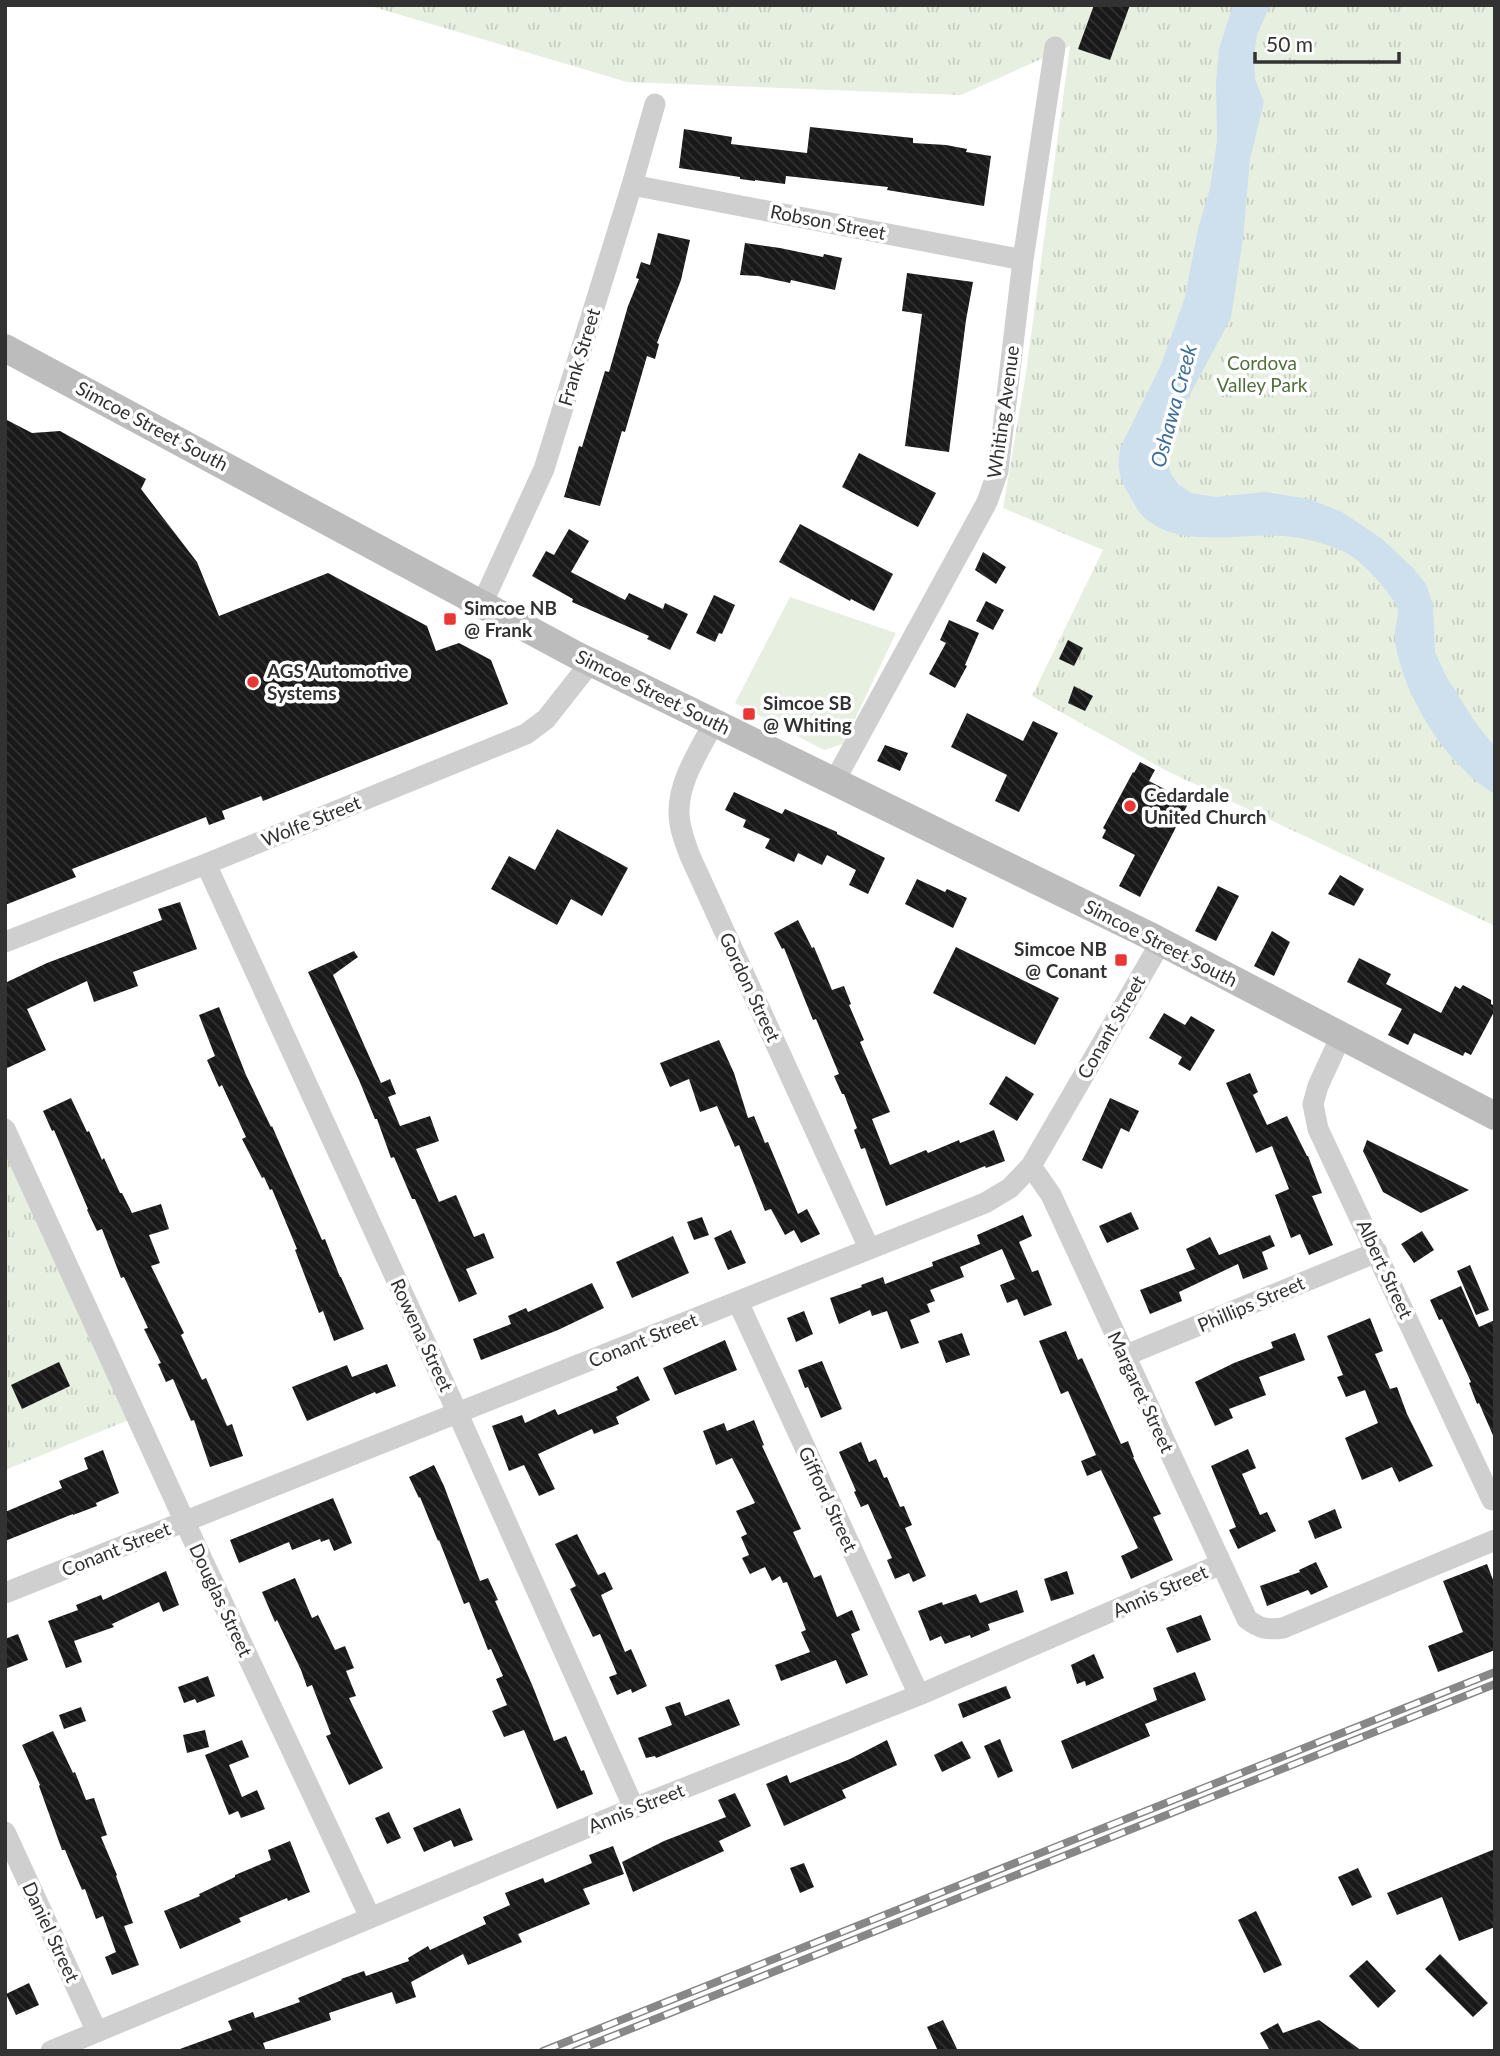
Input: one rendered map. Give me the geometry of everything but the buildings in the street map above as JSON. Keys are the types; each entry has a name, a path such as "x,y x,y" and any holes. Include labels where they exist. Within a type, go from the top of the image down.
{"main road":[{"name":"Simcoe Street South","path":"5,348 591,662 1161,942 1495,1116"}],"street":[{"name":"Whiting Avenue","path":"834,782 987,502 998,471 1023,260 1055,47"},
{"name":"Frank Street","path":"482,604 544,469 655,104"},
{"name":"Robson Street","path":"632,185 1023,260"},
{"name":"Wolfe Street","path":"5,942 526,734 546,719 591,662"},
{"name":"Gordon Street","path":"714,722 685,778 679,814 682,833 690,856 869,1248"},
{"name":"Rowena Street","path":"206,864 458,1414 634,1808"},
{"name":"Conant Street","path":"5,1594 985,1203 1010,1188 1031,1166 1161,942"},
{"name":"Albert Street","path":"1341,1036 1318,1086 1313,1104 1318,1129 1494,1502"},
{"name":"Douglas Street","path":"5,1129 370,1917"},
{"name":"Margaret Street","path":"1031,1166 1051,1195 1247,1619 1255,1626 1267,1630 1283,1628 1495,1540"},
{"name":"Phillips Street","path":"1124,1356 1377,1252"},
{"name":"Gifford Street","path":"738,1302 919,1696"},
{"name":"Annis Street","path":"51,2051 634,1808 919,1696 1221,1564"},
{"name":"Daniel Street","path":"5,1832 97,2032"}],"green space":[{"name":"Cordova Valley Park","path":"367,5 1495,5 1495,926 1165,770 1032,696 1103,550 1003,508 1026,373 1070,46 961,95 627,82"},
{"path":"790,597 896,633 843,744 824,750 735,703"},
{"path":"5,1142 134,1418 5,1470"}],"water":[{"name":"Oshawa Creek","path":"1233,5 1270,5 1257,35 1254,56 1255,79 1264,102 1250,159 1243,238 1231,318 1180,413 1166,455 1171,474 1178,484 1191,493 1216,497 1265,492 1309,499 1342,512 1382,539 1413,568 1426,584 1433,605 1435,652 1446,676 1475,722 1495,747 1495,794 1464,770 1424,719 1406,681 1395,644 1398,611 1396,605 1378,580 1355,559 1326,545 1293,537 1209,537 1172,532 1155,525 1141,514 1121,478 1121,446 1161,365 1185,297 1198,229 1210,188 1217,141 1216,83 1219,49"}],"railway":[{"path":"543,2051 1495,1672"},
{"path":"575,2051 1495,1684"}],"place":[{"name":"Simcoe NB @ Frank","path":"450,619"},
{"name":"AGS Automotive Systems","path":"253,682"},
{"name":"Simcoe SB @ Whiting","path":"749,714"},
{"name":"Cedardale United Church","path":"1130,806"},
{"name":"Simcoe NB @ Conant","path":"1121,960"}]}
